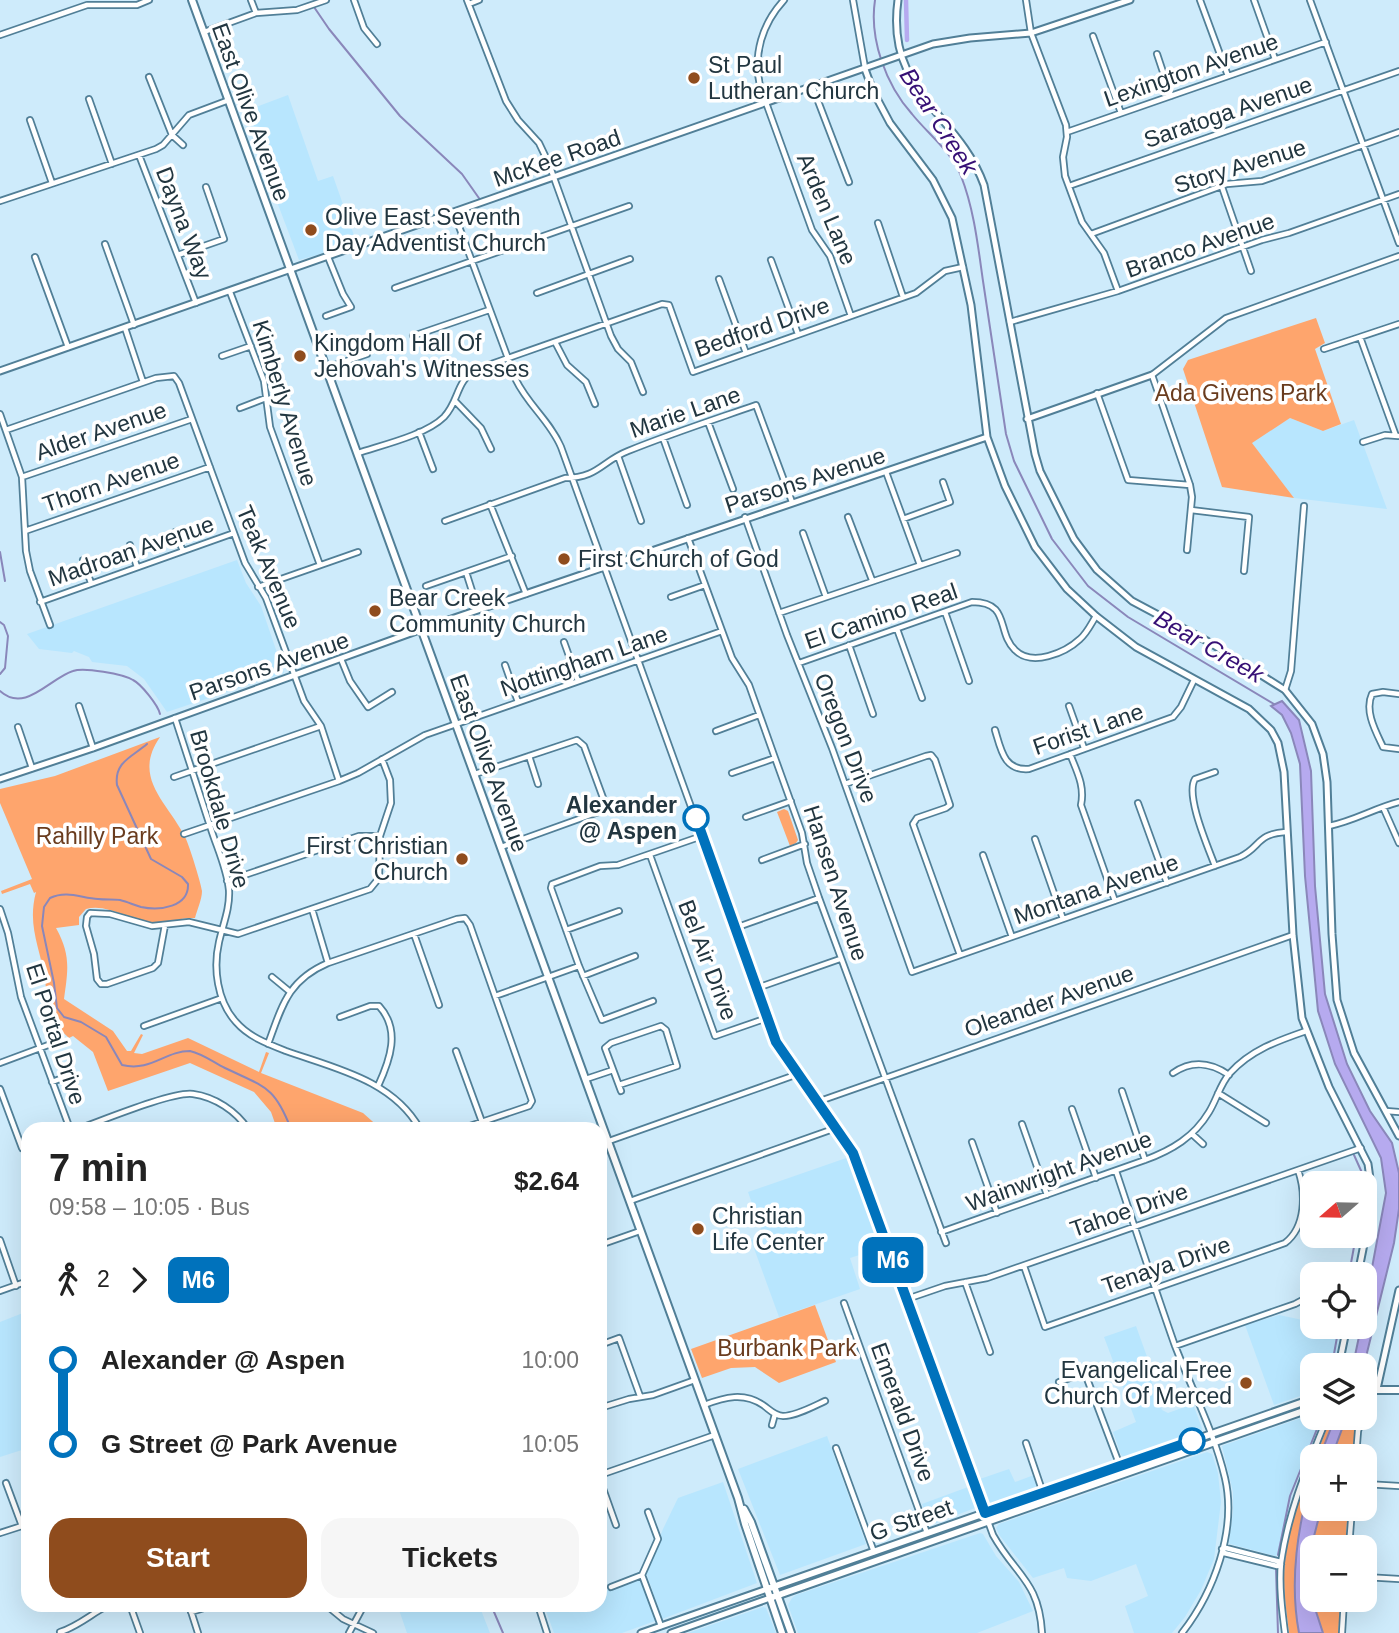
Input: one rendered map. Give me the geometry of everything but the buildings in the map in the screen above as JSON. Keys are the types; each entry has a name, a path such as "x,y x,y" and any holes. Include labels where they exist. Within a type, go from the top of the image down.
{"main road":[{"name":"East Olive Avenue","path":"192,0 602,1122"},
{"name":"East Olive Avenue","path":"607,1136 738,1498 751,1522 774,1597"},
{"path":"1377,1389 1399,1390"},
{"name":"G Street","path":"770,1588 1300,1403"},
{"name":"G Street","path":"774,1597 1300,1412"},
{"path":"774,1597 782,1633"},
{"path":"774,1597 791,1633"}],"street":[{"path":"0,35 87,5 136,5 149,0"},
{"path":"251,0 256,13"},
{"path":"204,32 256,13 297,10 326,0"},
{"path":"354,0 364,28 377,44"},
{"path":"479,0 468,2 506,101 518,120 539,143 614,344 631,362 643,392"},
{"name":"Arden Lane","path":"784,0 769,21 759,48 758,72 766,104 812,230 830,256 851,316"},
{"path":"853,0 873,91 890,123 933,180 946,203 964,267 971,305 987,436 1004,486 1035,547 1067,589 1096,616 1136,647 1249,709 1271,730 1278,743 1282,758 1299,999 1306,1031 1329,1087 1368,1164 1372,1192 1360,1262"},
{"path":"898,0 902,55 921,97 969,152 980,173 988,199 1027,419 1040,471 1074,539 1097,570 1132,601 1207,641 1285,690 1307,715 1319,741 1327,782 1337,1000 1354,1053 1399,1136"},
{"path":"1026,0 1031,33 1064,115 1067,132 1064,171 1082,222 1104,253 1118,291"},
{"name":"McKee Road","path":"0,371 902,55 951,40 1031,33 1130,0"},
{"path":"1200,0 1228,76"},
{"path":"1254,0 1275,59"},
{"path":"1311,0 1399,243"},
{"path":"1093,36 1121,113"},
{"name":"Lexington Avenue","path":"1067,132 1326,42"},
{"path":"1157,54 1171,96"},
{"name":"Saratoga Avenue","path":"1069,186 1399,71"},
{"path":"149,77 172,135 183,145"},
{"path":"813,88 849,182"},
{"path":"89,99 112,164"},
{"path":"0,201 156,149 189,116 229,100"},
{"path":"30,120 52,183"},
{"name":"Story Avenue","path":"1091,234 1238,182 1262,181 1399,132"},
{"name":"Dayna Way","path":"139,155 196,303"},
{"path":"178,255 225,239 206,187"},
{"path":"1222,187 1251,271"},
{"name":"Branco Avenue","path":"1010,322 1118,291 1399,194"},
{"path":"395,288 629,206"},
{"path":"454,214 523,395 557,437 776,1042 853,1153 985,1513 1001,1550 1027,1580 1038,1602 1042,1633"},
{"path":"878,223 904,297"},
{"path":"105,244 134,324"},
{"path":"1027,419 1152,374 1226,318 1399,256"},
{"path":"35,257 68,347"},
{"path":"326,316 351,307 328,257"},
{"path":"537,293 630,259"},
{"path":"771,260 798,334"},
{"name":"Bedford Drive","path":"358,453 419,432 443,419 455,401 460,384 477,369 662,304 669,305 693,372 904,297 923,289 945,271 964,267"},
{"path":"719,279 746,353"},
{"name":"Kimberly Avenue","path":"230,292 264,381 270,427 320,565"},
{"path":"413,336 489,310"},
{"path":"1324,349 1399,324"},
{"path":"6,430 143,382 125,328"},
{"path":"1360,337 1398,436 1385,435 1363,442"},
{"path":"555,342 563,360 586,382 595,404"},
{"path":"222,356 251,346"},
{"path":"326,368 367,354"},
{"path":"1152,374 1190,485 1191,510 1187,550"},
{"name":"Teak Avenue","path":"143,382 174,376 179,383 248,570 266,598 304,701 321,726 339,781"},
{"path":"1097,393 1128,480 1190,485"},
{"path":"240,408 266,398"},
{"path":"455,401 481,428 491,449"},
{"name":"Marie Lane","path":"445,521 565,478 580,478 598,471 618,456 756,405 792,502"},
{"path":"0,414 22,477 30,571 50,625"},
{"name":"Alder Avenue","path":"22,477 192,419"},
{"path":"708,422 733,489"},
{"path":"419,432 433,469"},
{"name":"Parsons Avenue","path":"0,779 422,629 987,436"},
{"path":"663,438 687,505"},
{"path":"618,456 641,521"},
{"name":"Thorn Avenue","path":"25,531 210,467"},
{"path":"886,472 920,565"},
{"path":"903,519 950,502 943,481"},
{"path":"490,504 526,594"},
{"path":"1285,690 1291,671 1304,506"},
{"path":"1191,510 1249,517 1244,571"},
{"name":"Oregon Drive","path":"745,517 912,972"},
{"path":"848,517 872,580"},
{"path":"175,532 183,551"},
{"name":"Madroan Avenue","path":"40,602 234,533"},
{"path":"803,533 826,597"},
{"name":"Hansen Avenue","path":"688,537 734,663 748,685 760,715 791,801 805,844 807,863 840,959 946,1243"},
{"path":"130,545 138,567"},
{"path":"258,587 358,552"},
{"path":"779,613 957,553"},
{"path":"426,586 512,556"},
{"path":"83,560 91,583"},
{"path":"466,572 473,594"},
{"path":"671,597 705,584"},
{"name":"El Camino Real","path":"799,663 972,602 989,604 1000,614 1013,649 1029,658 1038,659 1078,641 1096,616"},
{"path":"945,612 969,681"},
{"path":"897,629 922,698"},
{"name":"Nottingham Lane","path":"184,834 339,781 413,740 722,631"},
{"path":"564,642 578,681"},
{"path":"849,645 873,714"},
{"path":"341,659 350,681 368,707 392,692"},
{"path":"505,665 518,702"},
{"name":"Forist Lane","path":"995,730 1006,761 1013,768 1029,768 1173,717 1194,680"},
{"path":"1399,694 1382,692 1370,698 1370,713 1383,747 1399,749"},
{"path":"79,706 93,748"},
{"path":"1069,706 1084,748"},
{"path":"716,731 760,715"},
{"name":"Brookdale Drive","path":"175,718 227,881 228,912 216,963 222,998 236,1022 268,1044 378,1086 397,1098 414,1122"},
{"path":"174,777 321,726"},
{"path":"18,727 32,768"},
{"path":"475,774 578,740 582,742 606,806 604,810 501,847"},
{"path":"1070,754 1082,784 1081,805 1115,901"},
{"path":"845,784 926,755 931,755 935,760 950,804 946,808 917,818 913,824 960,955"},
{"path":"528,756 538,784"},
{"path":"732,773 775,758"},
{"path":"165,925 158,963 153,968 107,984 96,979 94,954 86,926 87,917 95,912 120,916 145,925 184,922 244,933 374,886 379,878 380,836 391,793 382,759"},
{"path":"1215,772 1195,779 1191,785 1193,800 1215,866"},
{"path":"746,817 791,801"},
{"path":"1329,827 1353,821 1399,802"},
{"path":"1138,803 1167,883"},
{"path":"1383,807 1399,843"},
{"name":"Montana Avenue","path":"912,972 1215,866 1248,853 1264,836 1286,832"},
{"path":"227,881 359,835 380,836"},
{"path":"653,1001 602,1020 579,966 551,888 552,884 600,866 618,865 702,836"},
{"path":"1035,839 1063,919"},
{"path":"762,860 805,844"},
{"name":"Bel Air Drive","path":"650,855 715,1036 767,1018"},
{"path":"984,855 1012,937"},
{"path":"735,928 819,898"},
{"name":"El Portal Drive","path":"0,909 8,933 21,998 67,1122"},
{"path":"312,909 328,963"},
{"path":"566,930 620,911"},
{"path":"268,1044 289,992 304,976 328,963 465,918 532,1101 529,1106 482,1122 456,1051"},
{"path":"414,934 439,1005"},
{"name":"Oleander Avenue","path":"817,1102 1293,935"},
{"path":"583,976 635,956"},
{"path":"757,988 840,959"},
{"path":"495,996 579,966"},
{"path":"272,977 289,992"},
{"path":"144,1026 222,998"},
{"path":"340,1017 370,1006 382,1008 390,1028 393,1048 378,1086"},
{"path":"619,1085 677,1066 666,1030 661,1026 611,1043 606,1048 621,1091"},
{"name":"Wainwright Avenue","path":"942,1232 1174,1148 1192,1135 1210,1111 1229,1074 1250,1055 1276,1041 1306,1031"},
{"path":"0,1063 59,1041"},
{"path":"1173,1073 1182,1067 1196,1064 1210,1065 1229,1074"},
{"path":"586,1079 613,1070"},
{"path":"52,1082 73,1074"},
{"path":"609,1141 798,1074"},
{"path":"0,1089 21,1145"},
{"path":"1122,1091 1145,1160"},
{"path":"98,1122 169,1097 192,1093 231,1110 242,1122"},
{"path":"1218,1093 1266,1124"},
{"path":"1072,1109 1096,1178"},
{"path":"1386,1111 1399,1112"},
{"path":"1022,1124 1047,1195"},
{"path":"630,1201 836,1129"},
{"path":"1192,1135 1203,1144"},
{"path":"972,1142 997,1213"},
{"name":"Tahoe Drive","path":"907,1299 1024,1266 1361,1148"},
{"name":"Tenaya Drive","path":"1024,1266 1045,1327 1284,1243 1297,1229 1303,1202 1298,1170"},
{"path":"1115,1171 1175,1346 1211,1434 1226,1480 1228,1515 1222,1549 1210,1587 1182,1633"},
{"path":"607,1242 641,1231"},
{"path":"0,1240 16,1286"},
{"path":"965,1282 990,1352"},
{"path":"0,1291 21,1284"},
{"path":"1377,1389 1399,1290"},
{"path":"1175,1346 1300,1301"},
{"name":"Emerald Drive","path":"844,1303 927,1533"},
{"path":"607,1342 619,1338 640,1396"},
{"path":"1059,1382 1078,1375 1086,1376 1123,1474"},
{"path":"607,1406 653,1395 695,1380"},
{"path":"705,1405 722,1398 738,1396 757,1401 775,1414 788,1415 825,1401"},
{"path":"772,1425 775,1414"},
{"path":"1285,1633 1280,1586 1281,1563 1299,1487 1322,1430"},
{"path":"607,1474 715,1435"},
{"path":"1026,1443 1043,1493"},
{"path":"836,1448 874,1552"},
{"path":"6,1483 21,1516"},
{"path":"1377,1484 1399,1486"},
{"path":"607,1498 616,1525"},
{"path":"648,1512 658,1539 642,1575 663,1633"},
{"path":"0,1533 21,1526"},
{"path":"1222,1549 1281,1563"},
{"path":"611,1587 642,1575"},
{"path":"1377,1578 1399,1580"},
{"name":"G Street","path":"641,1633 770,1588"},
{"name":"G Street","path":"671,1633 774,1597"},
{"path":"60,1632 98,1612"},
{"path":"132,1612 140,1633"},
{"path":"191,1612 198,1633"},
{"path":"336,1612 354,1625 373,1633"},
{"path":"349,1633 360,1612"},
{"path":"540,1612 547,1633"},
{"path":"1342,1633 1344,1612"}],"shaded area":[{"path":"288,95 318,181 333,176 357,244 299,260 243,112"},
{"path":"1290,418 1323,431 1354,420 1387,509 1294,498 1251,442"},
{"path":"237,560 246,583 261,606 284,673 167,712 144,679 127,666 92,662 89,657 74,651 72,653 39,649 27,634"},
{"path":"1282,701 1299,720 1311,771 1315,886 1325,994 1347,1064 1370,1111 1392,1143 1399,1173 1399,1209 1394,1243 1377,1312 1377,1262 1373,1262 1386,1193 1381,1158 1335,1064 1318,1011 1305,876 1300,764 1291,733 1282,715 1271,706"},
{"path":"852,1156 884,1247 850,1258 860,1289 779,1317 751,1240 763,1235 748,1192"},
{"path":"21,1314 21,1450 0,1457 0,1322"},
{"path":"1279,1315 1300,1319 1300,1339 1339,1339 1336,1353 1300,1353 1300,1396 1274,1405 1245,1325"},
{"path":"1136,1326 1155,1379 1151,1380 1162,1410 1168,1413 1193,1404 1202,1431 1125,1458 1121,1455 1113,1432 1136,1422 1104,1337"},
{"path":"1358,1339 1370,1339 1367,1353 1356,1353"},
{"path":"1300,1418 1300,1430 1317,1430 1312,1444 1300,1444 1300,1474 1292,1494 1280,1553 1275,1556 1229,1542 1233,1492 1222,1446"},
{"path":"1330,1430 1342,1430 1336,1444 1325,1444"},
{"path":"827,1436 866,1544 780,1575 738,1469"},
{"path":"1207,1452 1212,1454 1218,1473 1221,1502 1214,1559 1201,1590 1172,1633 1134,1633 1125,1606 1148,1596 1136,1564 1091,1581 1067,1578 1064,1568 1033,1578 996,1528 999,1524"},
{"path":"1009,1469 1015,1482 1034,1475 1038,1489 989,1505 977,1480"},
{"path":"723,1482 757,1583 662,1619 646,1572 663,1529 678,1498"},
{"path":"968,1487 975,1508 933,1524 929,1523 922,1504"},
{"path":"1302,1521 1318,1521 1314,1535 1300,1535 1300,1612 1316,1612 1323,1633 1299,1633 1295,1593 1296,1553"},
{"path":"980,1533 1019,1582 1033,1611 977,1633 798,1633 788,1605 796,1595"},
{"path":"640,1575 655,1621 622,1633 554,1633 546,1612 607,1612 607,1586"},
{"path":"766,1608 776,1633 688,1633"},
{"path":"400,1612 482,1612 490,1633 407,1633"}],"green space":[{"name":"Ada Givens Park","path":"1316,318 1325,343 1315,349 1341,424 1323,431 1290,418 1252,443 1294,498 1222,487 1183,369 1188,360"},
{"name":"Rahilly Park","path":"160,737 152,752 149,766 151,778 186,839 202,891 195,918 151,923 111,910 94,908 86,909 79,917 79,925 56,928 64,946 67,963 64,999 113,1031 127,1051 131,1051 141,1034 143,1035 134,1053 142,1054 188,1038 259,1072 266,1052 269,1053 261,1073 363,1113 373,1122 275,1122 271,1112 254,1092 190,1063 108,1091 93,1052 73,1036 69,1038 53,1020 47,1008 45,979 34,926 36,892 34,893 30,884 2,894 1,891 32,879 0,803 0,789 55,776"},
{"path":"784,809 788,811 798,840 790,846 777,812"},
{"name":"Burbank Park","path":"815,1305 836,1362 779,1383 755,1367 731,1368 702,1378 691,1349"},
{"path":"1326,1430 1356,1430 1354,1444 1321,1444"},
{"path":"1300,1498 1300,1521 1347,1521 1346,1535 1300,1535 1300,1612 1340,1612 1338,1633 1289,1633 1284,1586 1285,1565"}],"waterway":[{"name":"Bear Creek","path":"875,0 877,46 887,75 903,102 952,159 965,189 977,241 1006,434 1014,461 1052,539 1088,586 1128,617 1274,704"},
{"path":"906,0 907,40"},
{"path":"314,7 400,116 462,174 481,201"},
{"path":"0,552 5,581"},
{"path":"0,622 8,636 5,668 0,674"},
{"path":"0,691 19,699 28,697 73,671 103,672 136,682 153,700 160,714"},
{"path":"147,744 121,765 117,785 151,859 182,877 188,884 187,892 179,902 164,908 68,895 50,898 44,907 42,926 57,1008 64,1017 81,1022 106,1037 122,1065 141,1066 173,1054 190,1051 266,1089 273,1095 288,1122"},
{"path":"1354,1155 1361,1171"},
{"path":"1351,1262 1354,1248"},
{"path":"1334,1353 1337,1339"},
{"path":"1278,1555 1290,1496 1317,1430"},
{"path":"1276,1569 1278,1633"},
{"path":"494,1612 503,1633"}],"bus line":[{"name":"M6","path":"696,818 776,1042 853,1153 985,1513 1192,1441"}],"place":[{"name":"St Paul Lutheran Church","path":"694,78"},
{"name":"Olive East Seventh Day Adventist Church","path":"311,230"},
{"name":"Kingdom Hall Of Jehovah's Witnesses","path":"300,356"},
{"name":"First Church of God","path":"564,559"},
{"name":"Bear Creek Community Church","path":"375,611"},
{"name":"Alexander @ Aspen","path":"696,818"},
{"name":"First Christian Church","path":"462,859"},
{"name":"Christian Life Center","path":"698,1229"},
{"name":"Evangelical Free Church Of Merced","path":"1246,1383"}]}
